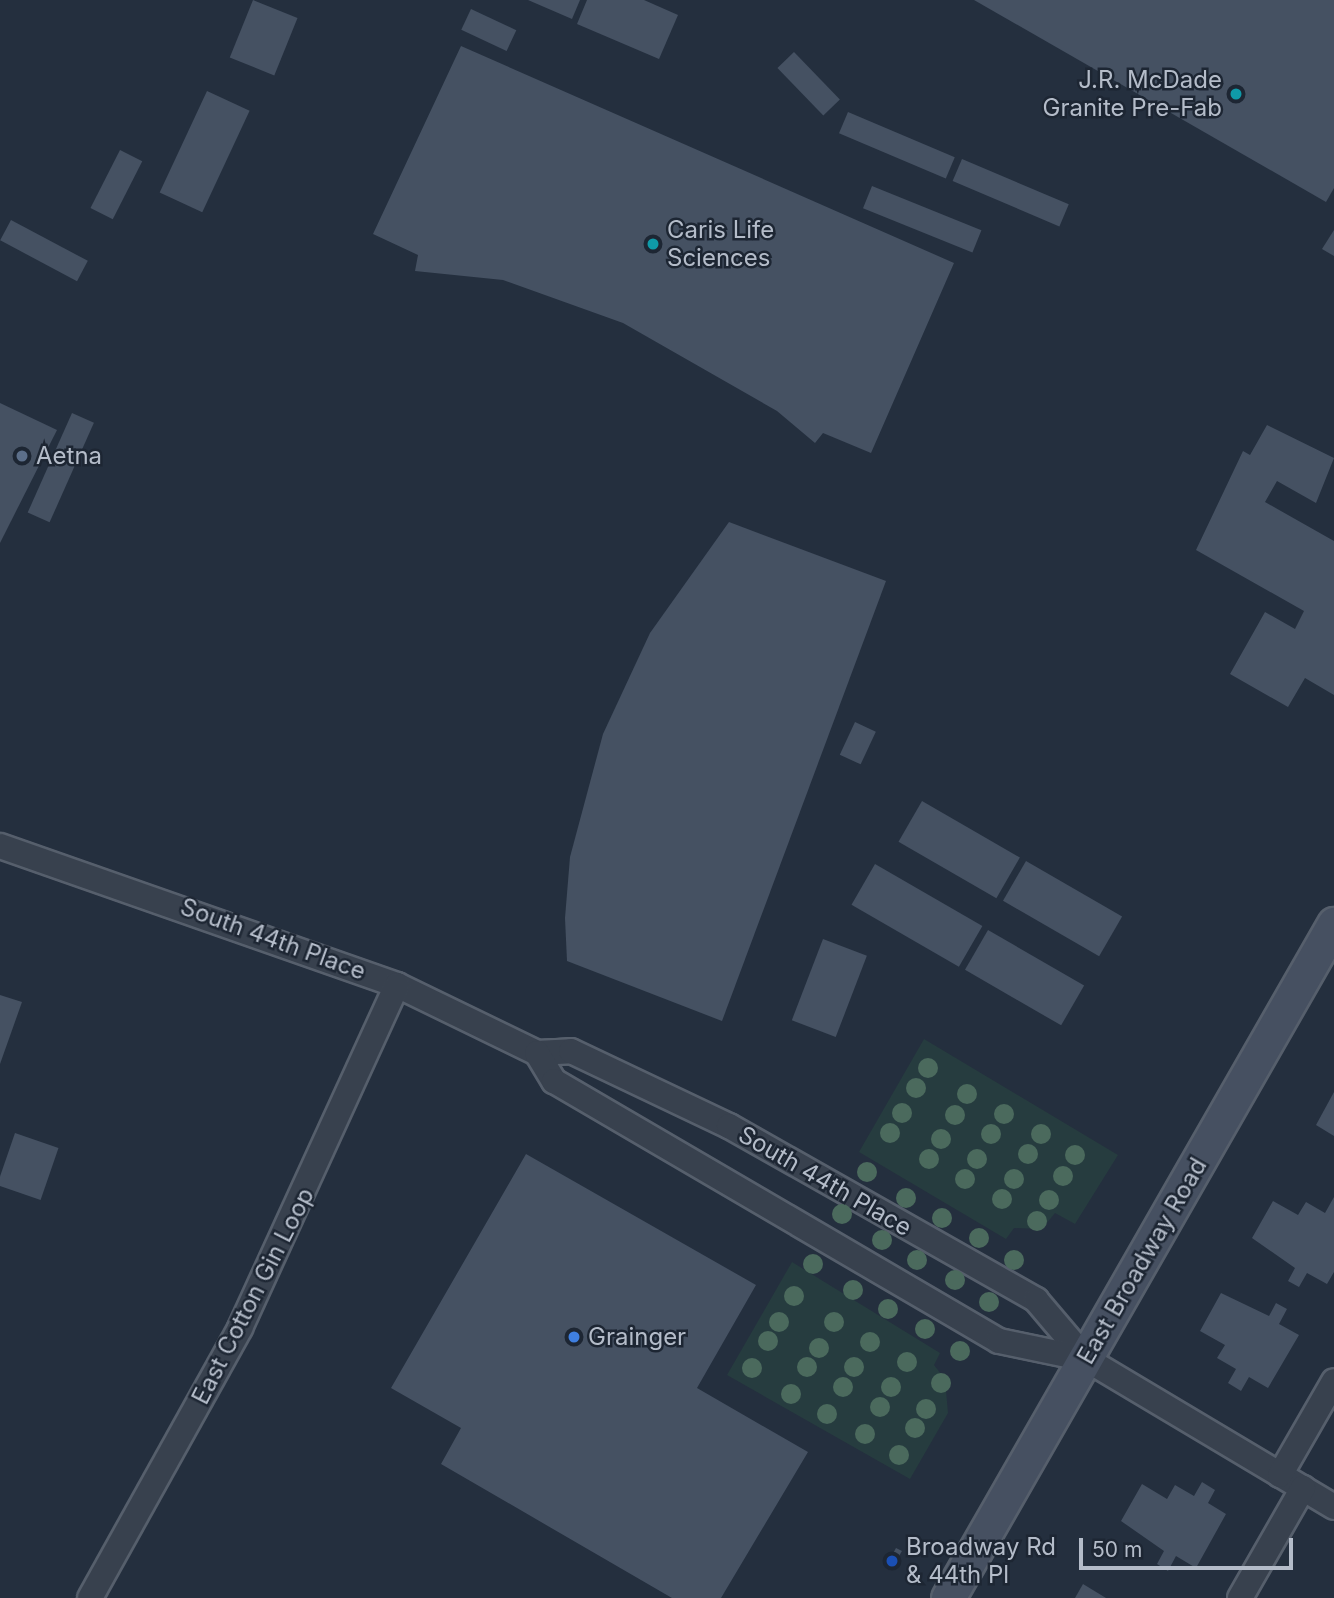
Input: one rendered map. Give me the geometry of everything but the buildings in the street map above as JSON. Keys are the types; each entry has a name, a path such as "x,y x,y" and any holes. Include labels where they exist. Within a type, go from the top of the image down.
{"main road":[{"name":"East Broadway Road","path":"948,1598 1334,924"}],"street":[{"name":"South 44th Place","path":"0,846 397,985 537,1053 571,1051 729,1126 1036,1300 1086,1359"},
{"name":"East Cotton Gin Loop","path":"90,1598 240,1328 397,985"},
{"name":"South 44th Place","path":"537,1053 554,1081 999,1340 1086,1359 1334,1507"},
{"path":"1280,1475 1334,1381"},
{"path":"1240,1598 1303,1489"}],"green space":[{"path":"924,1039 1118,1155 1075,1224 1055,1213 1042,1229 1014,1228 1006,1239 859,1152"},
{"path":"792,1262 940,1353 934,1365 945,1379 948,1413 910,1479 727,1375"}],"place":[{"name":"J.R. McDade Granite Pre-Fab","path":"1236,94"},
{"name":"Caris Life Sciences","path":"653,244"},
{"name":"Aetna","path":"22,456"},
{"name":"Grainger","path":"574,1337"},
{"name":"Broadway Rd & 44th Pl","path":"892,1561"}]}
